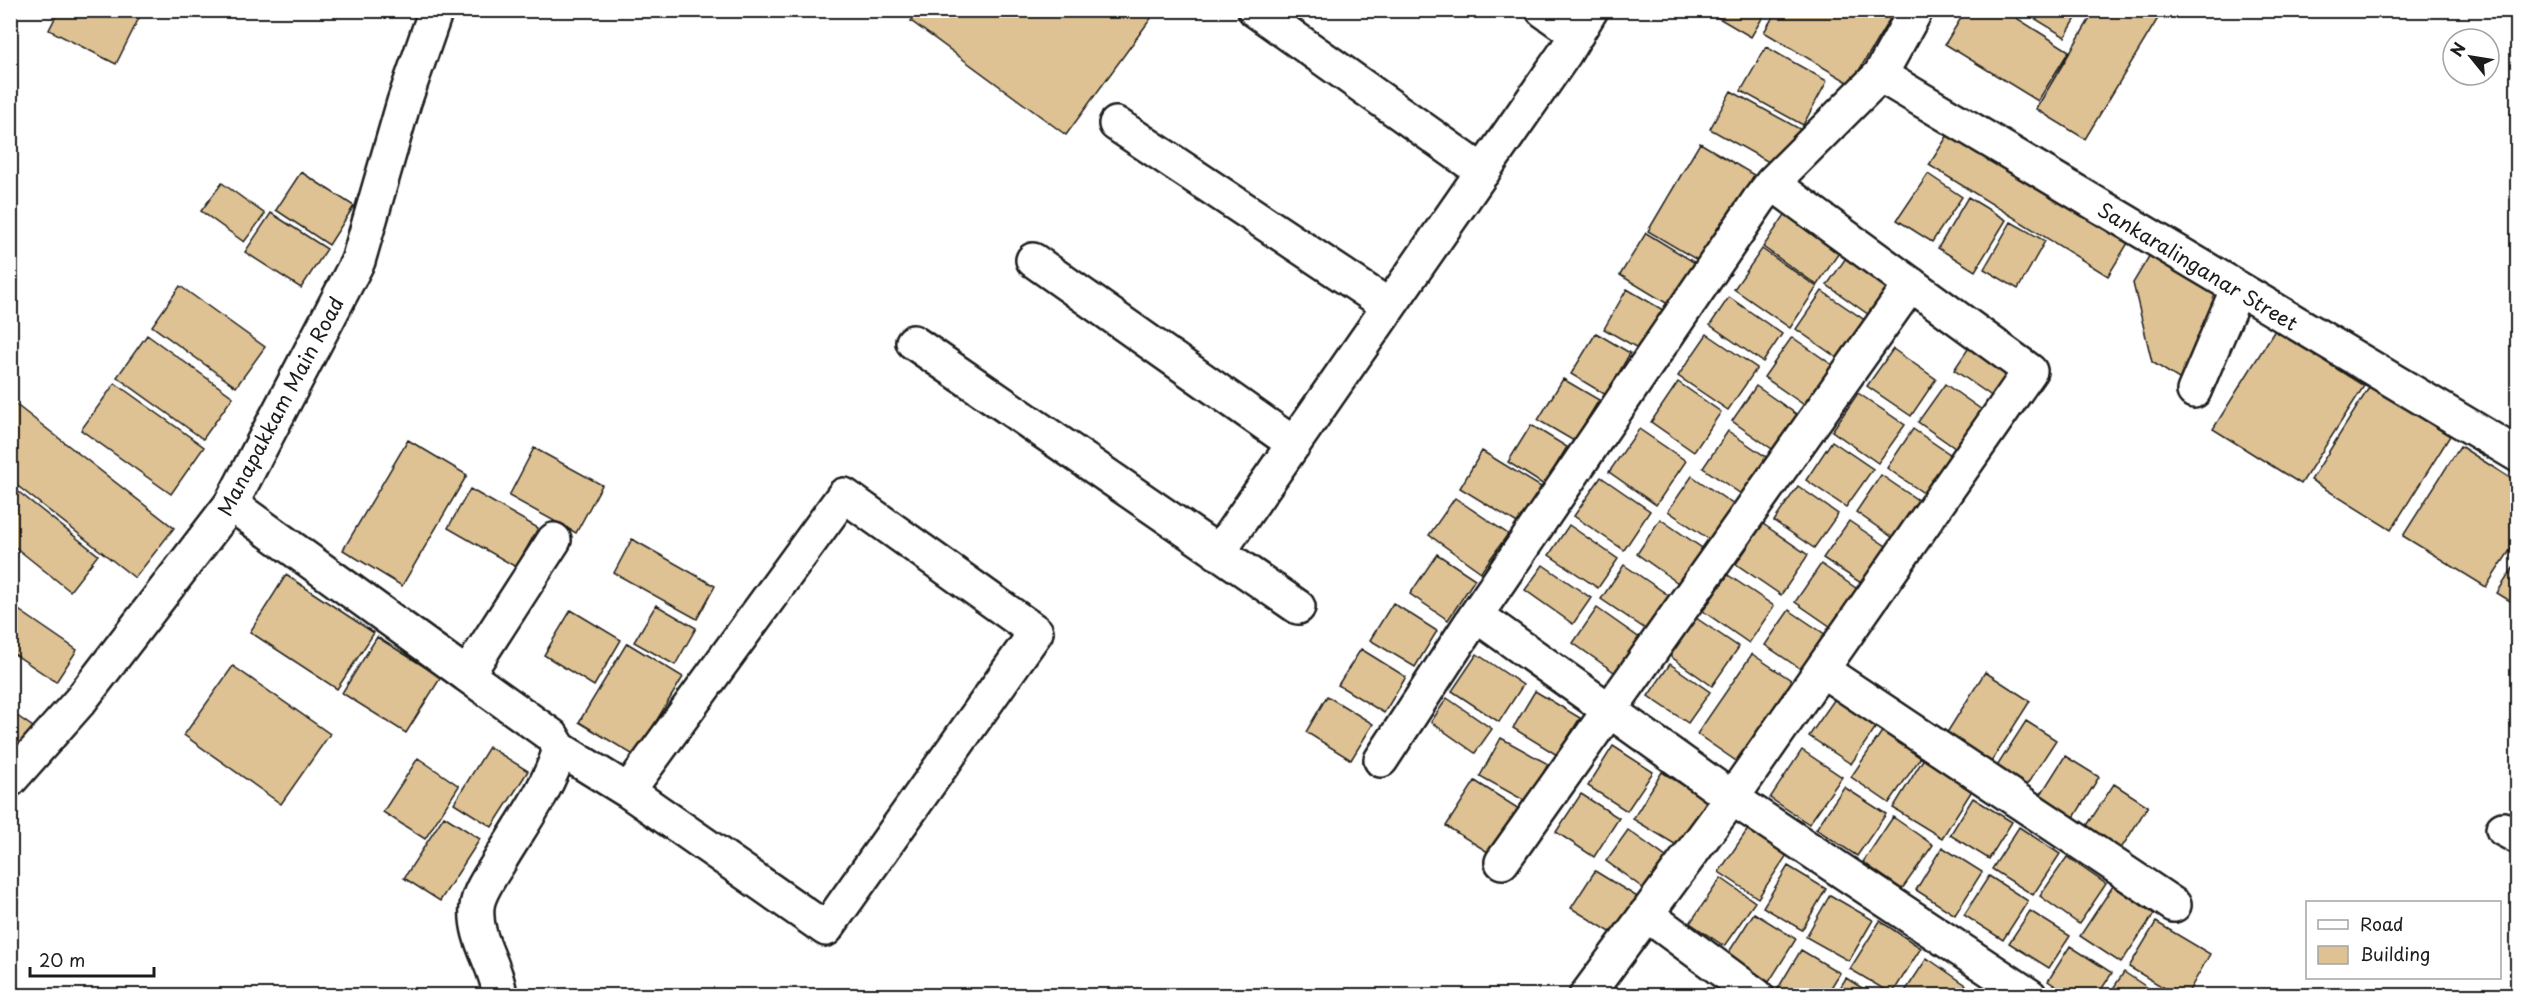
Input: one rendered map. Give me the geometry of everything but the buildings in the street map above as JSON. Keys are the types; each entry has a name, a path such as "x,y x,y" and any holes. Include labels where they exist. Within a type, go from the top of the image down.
{"street":[{"name":"Manapakkam Main Road","path":"10,780 80,701 231,504 358,261 404,102 436,10"},
{"path":"1255,10 1483,172"},
{"path":"1218,553 1483,172 1584,22 1543,10"},
{"path":"1381,760 1476,615 1772,183 1880,75 1916,10"},
{"name":"Sankaralinganar Street","path":"1880,75 2517,455"},
{"path":"1116,124 1389,306"},
{"path":"1586,996 1732,798 2030,371 1772,183"},
{"path":"1033,260 1294,444"},
{"path":"1502,862 1911,284"},
{"path":"2194,391 2237,290"},
{"path":"913,342 1298,607"},
{"path":"231,504 552,736 560,749 628,791 826,929 1036,632 844,495 628,791"},
{"path":"467,675 554,540"},
{"path":"1476,615 1732,798 2030,996"},
{"path":"1822,670 2174,905"},
{"path":"500,996 499,984 478,931 477,905 489,878 554,770 560,749"},
{"path":"1646,914 1757,996"}]}
